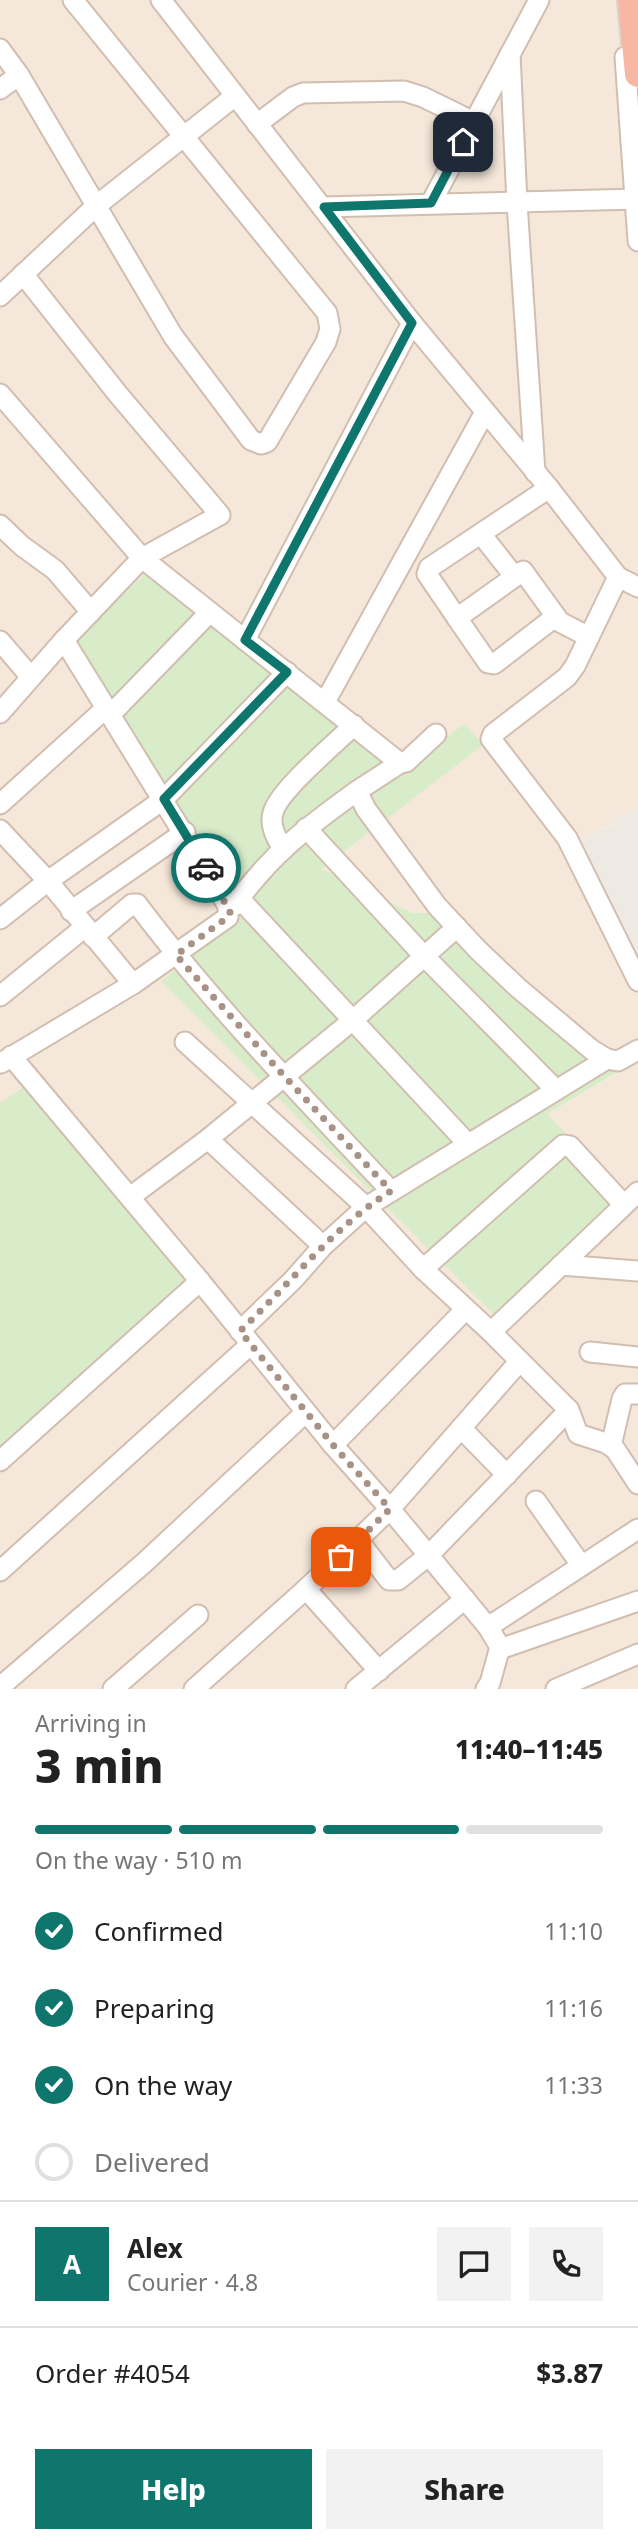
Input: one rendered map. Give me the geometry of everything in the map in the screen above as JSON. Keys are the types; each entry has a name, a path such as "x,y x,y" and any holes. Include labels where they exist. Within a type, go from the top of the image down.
{"highway":[{"path":"631,0 638,74"}],"street":[{"path":"0,49 19,75 184,353 251,440 261,444 267,442 326,342 330,319 73,0"},
{"path":"161,0 412,323 549,488 618,577 638,587"},
{"path":"431,203 539,0"},
{"path":"619,0 637,199 638,240"},
{"path":"510,54 535,472"},
{"path":"0,89 19,75"},
{"path":"257,124 293,97 303,93 388,90 417,94 474,122"},
{"path":"0,296 96,206 235,96"},
{"path":"324,207 637,199"},
{"path":"0,713 30,676 142,558 220,514 117,393 23,274"},
{"path":"245,640 412,323"},
{"path":"0,394 142,558 400,763"},
{"path":"325,702 485,412"},
{"path":"549,488 426,573 488,663 494,664 555,617"},
{"path":"0,525 22,546 55,570 91,612"},
{"path":"481,534 514,576"},
{"path":"457,618 514,576 524,572 555,617 566,626 589,637"},
{"path":"618,577 575,666 567,677 493,734 491,739 567,838 638,981"},
{"path":"0,804 109,711 209,613"},
{"path":"64,640 185,832 228,906 234,905"},
{"path":"0,641 30,676"},
{"path":"0,919 48,881 164,799 287,672"},
{"path":"283,849 274,832 272,814 283,795 354,725"},
{"path":"436,734 406,762 400,763 357,791 306,828 255,876 228,917 133,984 5,1060 130,1197 333,1445 488,1627 500,1649 489,1687"},
{"path":"357,791 419,883 457,927 517,987 592,1050 607,1059 618,1060 638,1050"},
{"path":"306,828 423,955 556,1090"},
{"path":"71,911 185,832"},
{"path":"4,842 48,881 133,984"},
{"path":"0,995 135,903 176,955 391,1191"},
{"path":"234,905 353,1020 468,1144"},
{"path":"130,1197 285,1077 457,927"},
{"path":"185,1042 366,1207 423,1269 569,1410 578,1434 615,1449 638,1485"},
{"path":"0,1571 246,1337 323,1246 366,1207 607,1059"},
{"path":"208,1139 323,1246"},
{"path":"423,1269 563,1145 570,1146 631,1199 491,1332"},
{"path":"561,1265 638,1271"},
{"path":"0,1461 200,1281"},
{"path":"333,1445 465,1310"},
{"path":"590,1352 638,1357"},
{"path":"194,1689 306,1590 390,1509 519,1362"},
{"path":"611,1446 622,1399 625,1394 638,1394"},
{"path":"358,1540 389,1580 398,1580 429,1555 569,1410"},
{"path":"0,1687 144,1563 306,1412"},
{"path":"461,1427 507,1475"},
{"path":"536,1501 581,1565"},
{"path":"488,1627 638,1529"},
{"path":"306,1590 379,1671"},
{"path":"356,1689 465,1599"},
{"path":"500,1649 638,1601"},
{"path":"113,1689 198,1615"},
{"path":"556,1689 638,1654"}],"shaded area":[{"path":"0,0 619,0 638,151 638,809 612,818 614,824 566,845 638,994 638,1689 0,1689","holes":["68,644 398,773 465,723 482,745 320,869 413,913 457,912 617,1073 547,1114 162,981 243,916"]},
{"path":"638,809 638,994 565,844 614,825 612,818"}],"green space":[{"path":"149,571 398,773 465,723 483,745 321,869 413,913 457,912 618,1072 547,1114 632,1202 498,1319 161,981 243,916 68,644"},
{"path":"33,1081 199,1287 0,1447 0,1103"}],"way so far":[{"path":"206,868 230,912 228,917 176,955 391,1191 366,1207 323,1246 293,1280 240,1331 333,1445 390,1509 341,1557"}],"route":[{"path":"206,868 164,799 287,672 245,640 412,323 324,207 431,203 463,142"}]}
